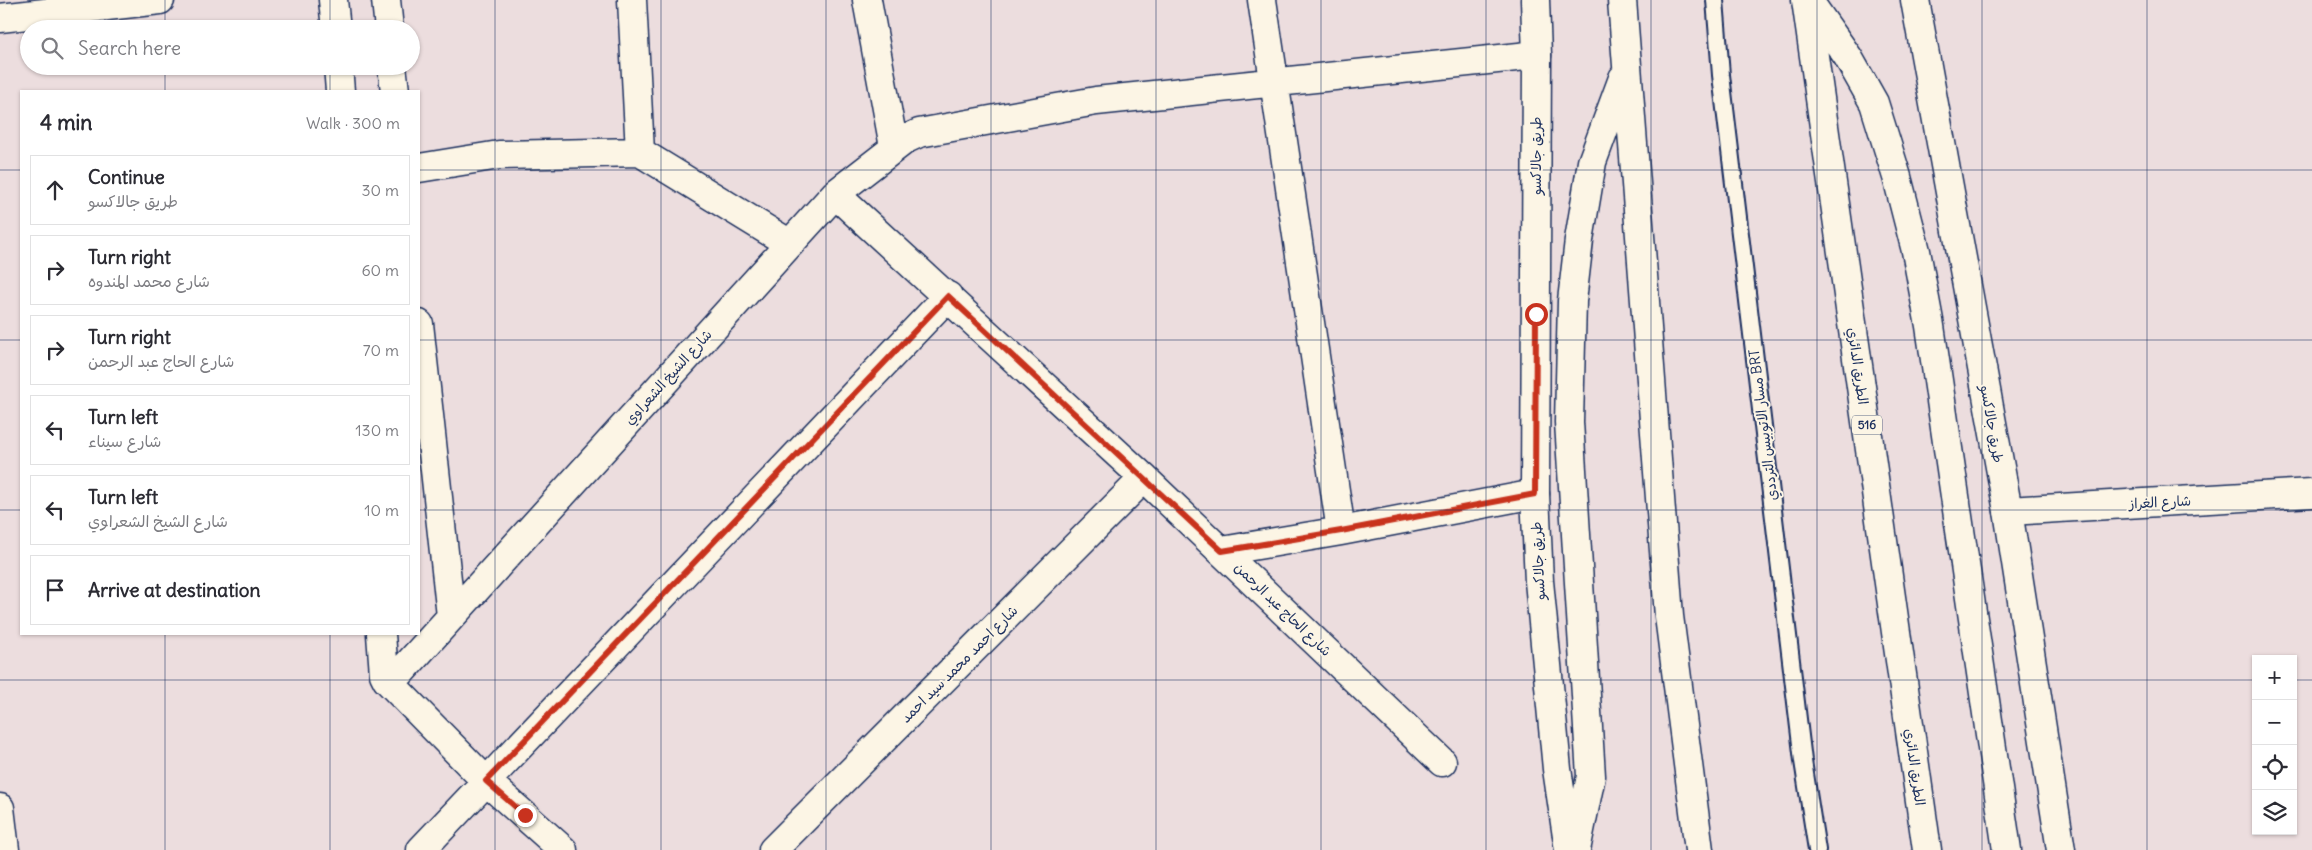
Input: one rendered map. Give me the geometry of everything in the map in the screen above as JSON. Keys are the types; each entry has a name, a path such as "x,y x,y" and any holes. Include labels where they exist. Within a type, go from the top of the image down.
{"main road":[{"path":"0,18 160,0"},
{"path":"333,0 335,20"},
{"path":"386,0 388,20"},
{"path":"632,0 640,152"},
{"path":"868,0 894,147"},
{"path":"1262,0 1341,531"},
{"name":"طريق جالاكسو","path":"1535,0 1537,55 1535,494 1539,581 1546,667 1557,769 1569,850"},
{"path":"1622,0 1669,616 1698,850"},
{"path":"1807,0 1848,57 1874,103 1897,177 1916,251 1930,326 2007,850"},
{"name":"الطريق الدائري","path":"1807,0 1927,850"},
{"name":"طريق جالاكسو","path":"1915,0 2008,511 2061,850"},
{"name":"شارع الشيخ الشعراوي","path":"390,683 836,194 894,147 919,133 1096,102 1537,55"},
{"path":"1576,850 1591,776 1569,422 1572,301 1579,240 1592,162 1626,69"},
{"path":"339,75 340,90"},
{"path":"393,75 395,90"},
{"path":"420,168 499,155 640,152 790,244"},
{"name":"شارع الحاج عبد الرحمن","path":"836,194 1222,551 1442,762"},
{"path":"421,850 948,296"},
{"path":"420,333 451,616"},
{"name":"شارع احمد محمد سيد احمد","path":"773,850 1144,478"},
{"name":"شارع الغراز","path":"2008,511 2312,493"},
{"path":"1222,551 1341,531 1535,494"},
{"path":"381,635 384,674 390,683 486,781 563,850"},
{"path":"0,808 5,850"}],"lane":[{"name":"مسار الاتوبيس الترددي BRT","path":"1715,0 1721,75 1803,761 1817,850"}],"route":[{"path":"525,815 486,781 948,296 1222,551 1341,531 1535,494 1536,314"}]}
